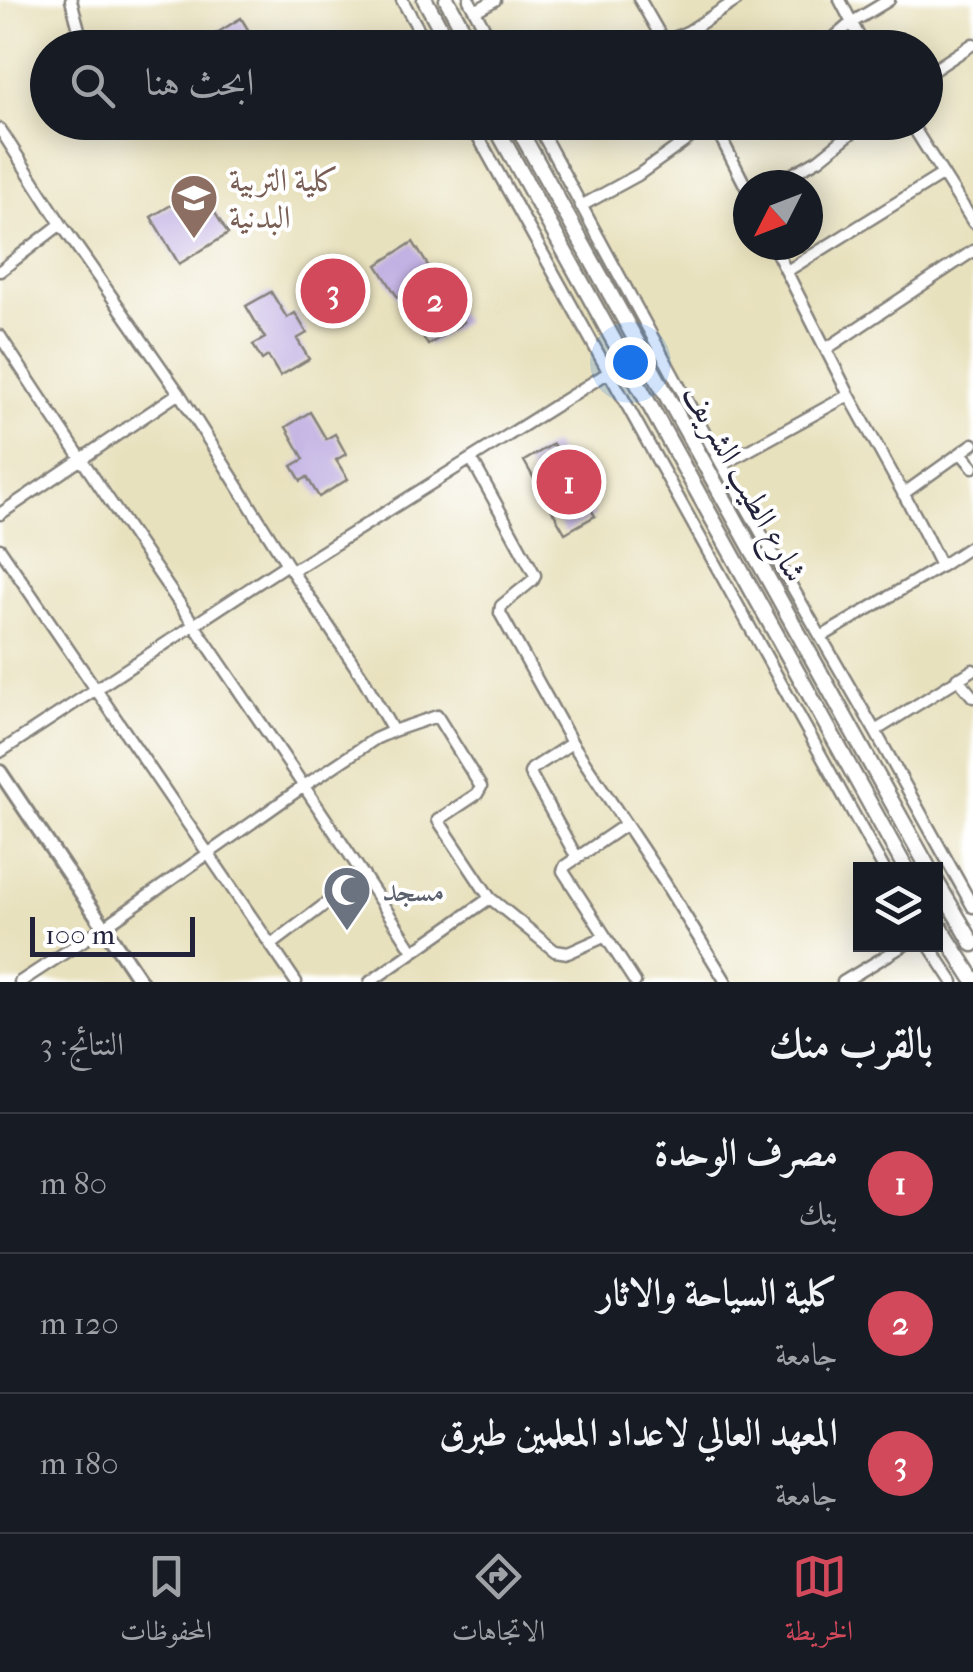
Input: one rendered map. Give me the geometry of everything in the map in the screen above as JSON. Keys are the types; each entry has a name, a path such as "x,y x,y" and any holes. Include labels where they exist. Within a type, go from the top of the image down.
{"main road":[{"path":"425,0 441,30"},
{"path":"446,0 463,30"},
{"name":"شارع الطيب الشريف","path":"502,140 902,862"},
{"name":"شارع الطيب الشريف","path":"524,140 925,862"},
{"path":"943,893 973,944"},
{"path":"943,932 973,979"}],"street":[{"path":"71,0 79,30"},
{"path":"402,0 419,30"},
{"path":"469,0 485,30"},
{"path":"475,11 495,0"},
{"path":"640,0 657,30"},
{"path":"689,30 738,0"},
{"path":"840,0 854,30"},
{"path":"844,30 889,0"},
{"path":"943,64 973,44"},
{"path":"0,130 179,393 393,730"},
{"path":"480,140 880,862"},
{"path":"546,140 722,465 973,907"},
{"path":"581,206 638,175 687,140"},
{"path":"721,140 737,170"},
{"path":"799,170 842,140"},
{"path":"921,140 973,222"},
{"path":"787,271 943,174"},
{"path":"0,272 62,224"},
{"path":"826,349 973,251"},
{"path":"782,260 941,566"},
{"path":"0,336 413,951"},
{"path":"0,752 194,626 472,460 609,372"},
{"path":"0,514 179,393"},
{"path":"722,465 849,395"},
{"path":"903,494 973,444"},
{"path":"961,453 973,467"},
{"path":"472,460 535,575 501,606 500,613 572,743 726,982"},
{"path":"821,638 973,545"},
{"path":"0,549 296,982"},
{"path":"875,730 973,670"},
{"path":"957,678 973,696"},
{"path":"20,982 375,739 437,716 481,787 477,794 438,820 490,898 555,952 568,952 604,936"},
{"path":"572,743 530,773 577,858"},
{"path":"0,772 140,982"},
{"path":"626,825 565,866 563,873 635,982"},
{"path":"271,945 364,875"},
{"path":"370,982 490,898"},
{"path":"844,982 893,952"},
{"path":"933,952 952,982"}],"building":[{"path":"241,18 248,30 222,30"},
{"path":"200,188 228,234 179,264 151,217"},
{"path":"413,242 464,322 428,345 377,265"},
{"path":"271,292 287,318 295,313 307,333 297,339 309,359 280,376 268,356 262,360 253,345 265,338 246,306"},
{"path":"310,412 326,439 335,434 346,454 336,460 348,479 319,497 307,477 301,481 292,466 304,459 286,427"},
{"path":"553,444 595,516 565,533 524,461"}],"place":[{"name":"كلية التربية البدنية","path":"194,240"},
{"name":"المعهد العالي لاعداد المعلمين طبرق","path":"333,291"},
{"name":"كلية السياحة والاثار","path":"435,300"},
{"name":"مصرف الوحدة","path":"569,482"},
{"name":"مسجد","path":"347,932"}]}
